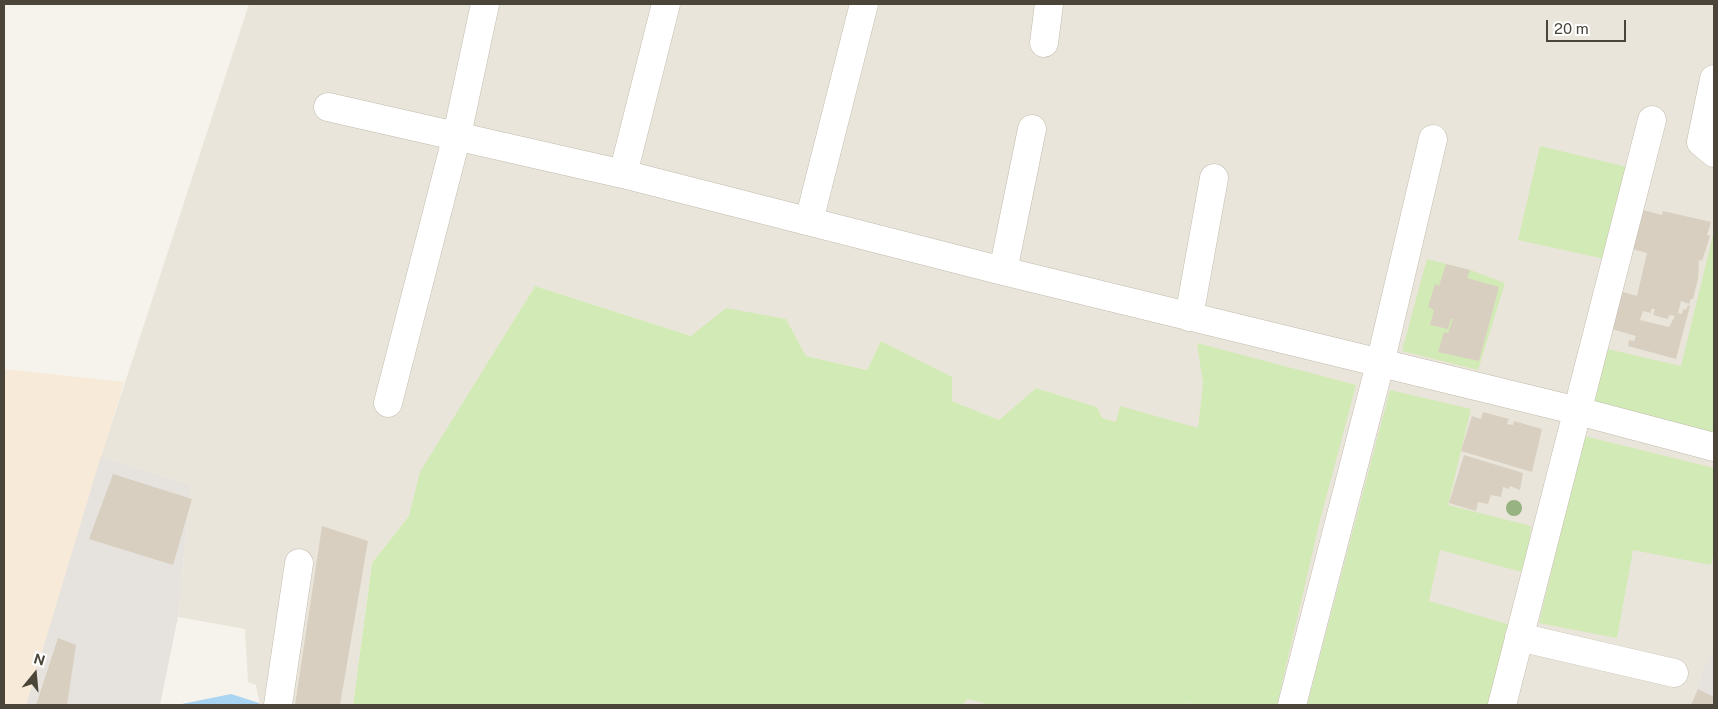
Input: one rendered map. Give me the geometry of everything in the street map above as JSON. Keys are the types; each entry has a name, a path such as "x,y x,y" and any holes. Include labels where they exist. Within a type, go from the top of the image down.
{"street":[{"path":"388,403 457,136 485,4"},
{"path":"623,174 666,4"},
{"path":"809,221 864,4"},
{"path":"1044,43 1049,4"},
{"path":"1714,79 1701,142 1714,153"},
{"path":"328,107 623,174 1002,271 1578,411 1714,447"},
{"path":"1502,705 1652,120"},
{"path":"1002,271 1032,129"},
{"path":"1292,705 1380,364 1433,139"},
{"path":"1189,317 1214,178"},
{"path":"278,705 300,563"},
{"path":"1520,637 1674,673"}],"shaded area":[{"path":"249,4 1714,4 1714,705 962,705 1149,524 1139,507 1097,407 1036,388 999,420 952,401 881,341 867,370 806,356 786,319 691,336 535,286 421,472 409,516 372,563 353,705 260,705 256,685 248,682 245,629 178,617 191,485 101,456"},
{"path":"4,369 124,382 26,705 4,705"},
{"path":"101,456 191,485 178,617 160,705 26,705"},
{"path":"1714,652 1714,705 1691,705 1704,669"}],"green space":[{"path":"1540,146 1627,167 1605,259 1518,240"},
{"path":"1714,231 1714,433 1590,402 1603,348 1681,366"},
{"path":"1427,259 1470,270 1505,283 1478,370 1402,351"},
{"path":"535,286 691,336 726,308 786,319 806,356 867,370 881,341 952,377 952,401 999,420 1036,388 1097,407 1102,418 1116,422 1120,406 1198,428 1203,383 1197,343 1356,385 1320,520 1277,705 1198,705 1189,703 1188,705 991,705 968,699 962,705 353,705 372,563 409,516 420,472"},
{"path":"1390,390 1471,409 1448,505 1531,526 1526,573 1440,550 1429,601 1514,626 1492,705 1307,705"},
{"path":"1584,436 1714,468 1714,551 1711,565 1633,550 1617,638 1539,623"}],"water":[{"path":"231,694 259,703 260,705 177,705"}],"building":[{"path":"1643,210 1662,215 1663,211 1711,222 1707,235 1710,236 1702,261 1699,260 1698,279 1693,299 1691,299 1689,304 1681,301 1678,313 1682,314 1683,309 1686,310 1688,305 1690,306 1676,359 1628,346 1629,340 1634,341 1636,336 1608,328 1620,291 1637,296 1647,253 1633,249","holes":["1651,309 1655,309 1653,315 1668,319 1669,315 1675,316 1669,327 1640,320 1643,311 1651,313"]},
{"path":"1446,264 1470,270 1467,278 1499,287 1479,361 1438,352 1444,332 1448,333 1453,319 1451,319 1448,329 1430,325 1434,310 1428,307 1435,284 1439,286"},
{"path":"1483,412 1509,419 1507,424 1513,425 1514,421 1542,429 1532,472 1461,451 1472,416 1481,419"},
{"path":"1464,455 1523,473 1520,490 1510,486 1509,489 1503,487 1501,497 1491,495 1488,504 1478,502 1476,511 1449,503"},
{"path":"113,474 192,499 173,565 89,539"},
{"path":"322,526 368,541 340,705 295,705"},
{"path":"58,638 76,645 67,705 36,705"},
{"path":"1698,689 1714,697 1714,705 1691,705"}]}
